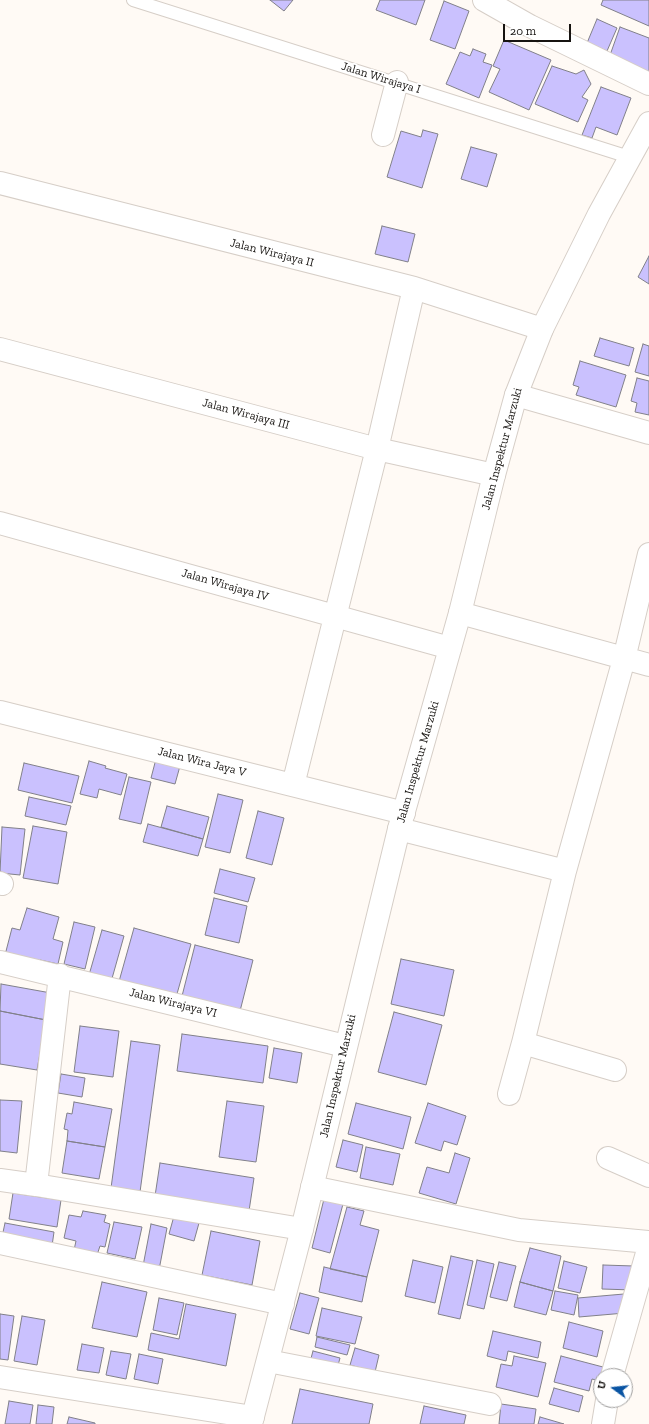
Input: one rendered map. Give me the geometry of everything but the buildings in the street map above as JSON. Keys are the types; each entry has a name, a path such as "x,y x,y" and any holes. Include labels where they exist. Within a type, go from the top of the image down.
{"street":[{"path":"484,0 530,26 649,84"},
{"path":"383,136 397,82"},
{"name":"Jalan Inspektur Marzuki","path":"252,1420 302,1229 345,1046 401,821 460,613 494,475 516,395 542,329 599,214 649,123"},
{"name":"Jalan Wirajaya II","path":"0,183 414,288 542,329"},
{"path":"293,785 377,449 414,288"},
{"name":"Jalan Wirajaya III","path":"0,350 377,449 494,475"},
{"path":"516,395 649,433"},
{"name":"Jalan Wirajaya IV","path":"0,523 450,648"},
{"path":"509,1094 565,871 624,659 649,554"},
{"path":"460,613 649,665"},
{"name":"Jalan Wira Jaya V","path":"0,712 293,785 401,821 565,871"},
{"name":"Jalan Wirajaya VI","path":"0,962 60,975 345,1046"},
{"path":"36,1186 60,975"},
{"path":"523,1043 615,1070"},
{"path":"608,1158 649,1176"},
{"path":"0,1180 302,1229"},
{"path":"312,1187 519,1230 649,1242"},
{"path":"0,1243 283,1304"},
{"path":"614,1368 649,1246"},
{"path":"268,1362 490,1404"},
{"path":"0,1377 252,1420"},
{"path":"602,1424 605,1408"}],"lane":[{"name":"Jalan Wirajaya I","path":"133,0 397,82 630,157"}]}
